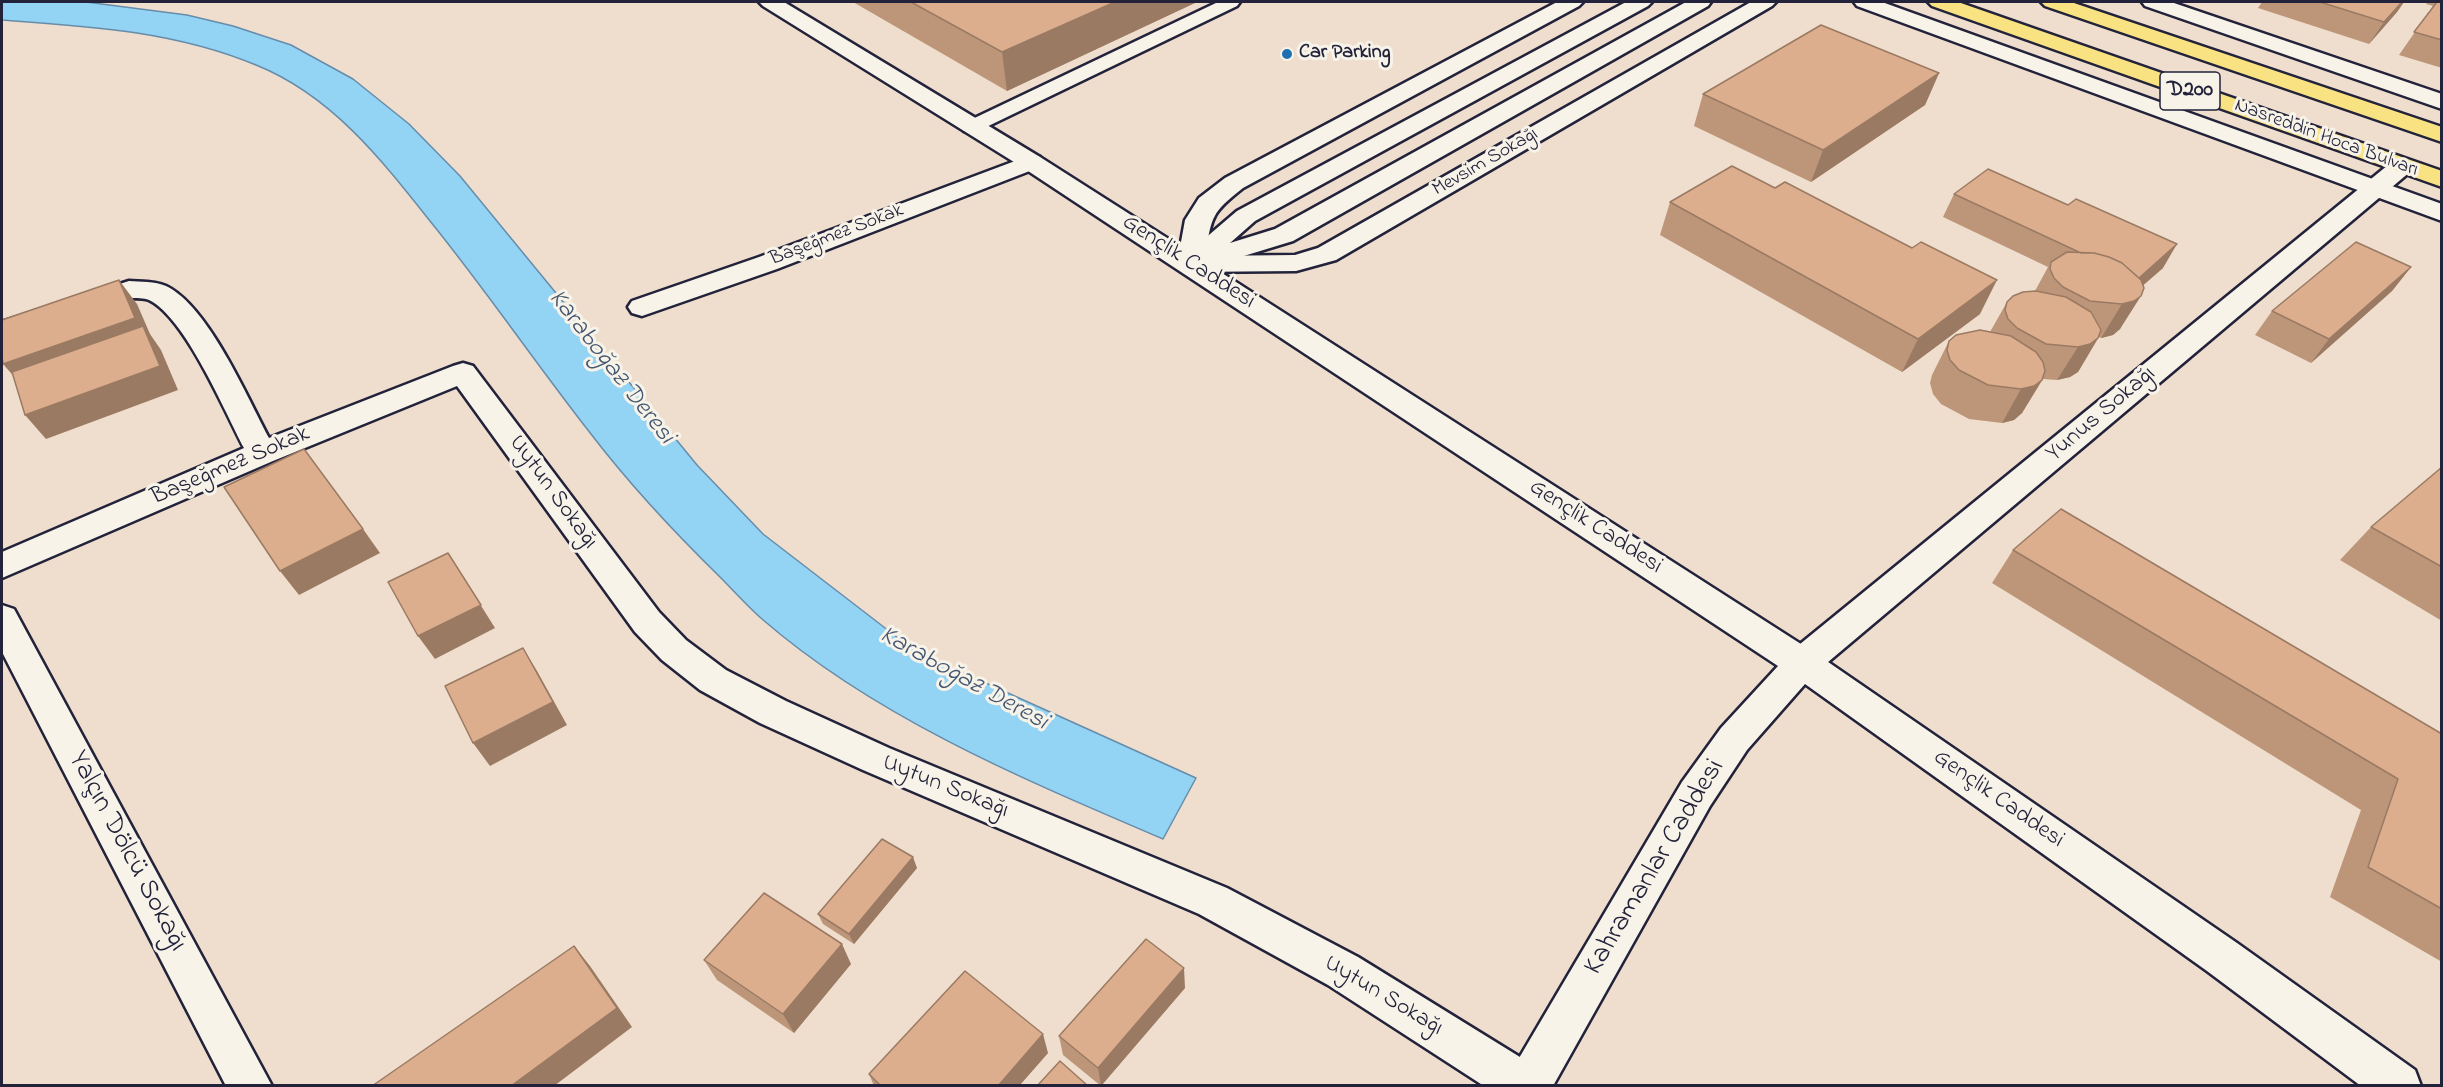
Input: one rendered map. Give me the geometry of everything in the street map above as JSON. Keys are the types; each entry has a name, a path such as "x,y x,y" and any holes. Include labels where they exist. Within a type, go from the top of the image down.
{"highway":[{"name":"Nasreddin Hoca Bulvarı","path":"1939,2 2442,180"},
{"name":"Nasreddin Hoca Bulvarı","path":"2052,2 2442,135"}],"street":[{"name":"Gençlik Caddesi","path":"771,2 1031,162 1802,663 2222,957 2399,1086"},
{"path":"1190,264 1198,220 1208,203 1234,183 1572,2"},
{"path":"1190,264 1246,216 1641,2"},
{"name":"Mevsim Sokağı","path":"1190,264 1284,235 1701,2"},
{"name":"Mevsim Sokağı","path":"1190,264 1296,263 1327,254 1765,2"},
{"path":"1864,2 2442,213"},
{"path":"2152,2 2442,102"},
{"name":"Başeğmez Sokak","path":"642,307 768,263 1031,162"},
{"name":"Yunus Sokağı","path":"1802,663 2402,166"},
{"path":"2,332 129,289 156,292 178,308 198,334 262,453"},
{"name":"Başeğmez Sokak","path":"2,566 262,453 463,373"},
{"name":"Uytun Sokağı","path":"463,373 646,622 674,650 713,680 773,712 876,759 1213,901 1343,971 1526,1086"},
{"name":"Yalçın Dölcü Sokağı","path":"2,619 250,1086"},
{"name":"Kahramanlar Caddesi","path":"1526,1086 1696,794 1734,739 1802,663"}],"lane":[{"path":"971,127 1231,2"}],"water":[{"name":"Karaboğaz Deresi","path":"2,2 86,2 187,15 233,26 291,45 353,79 409,124 460,176 697,465 763,534 915,651 1196,778 1163,839 1006,770 903,717 853,687 762,619 669,525 621,472 451,247 393,175 353,131 308,93 256,65 194,44 99,28 2,20"}],"building":[{"path":"911,2 1115,2 1002,52"},
{"path":"2320,2 2402,2 2384,22"},
{"path":"2437,2 2442,2 2442,40 2414,32"},
{"path":"1821,25 1939,73 1823,150 1703,94"},
{"path":"1732,166 1775,188 1785,182 1912,248 1921,242 1997,280 1918,339 1670,202"},
{"path":"1988,169 2068,205 2076,199 2177,244 2139,278 2122,263 2109,257 2094,253 2081,253 1954,194"},
{"path":"2356,242 2411,267 2329,339 2272,311"},
{"path":"2067,252 2094,253 2122,263 2141,280 2144,288 2141,296 2134,301 2122,304 2090,301 2063,287 2054,278 2050,269 2051,262"},
{"path":"119,280 135,318 3,364 2,320"},
{"path":"2036,291 2066,297 2091,312 2101,330 2098,338 2090,344 2078,347 2046,344 2017,328 2008,319 2005,310 2007,302 2013,296 2023,292"},
{"path":"143,326 160,366 25,415 12,372"},
{"path":"1980,330 2011,336 2036,352 2043,362 2045,371 2042,380 2034,386 2021,389 1988,385 1959,370 1950,360 1947,350 1949,341 1956,335"},
{"path":"304,449 363,529 280,571 224,487"},
{"path":"2442,467 2442,567 2371,527"},
{"path":"2061,509 2442,734 2442,909 2368,867 2398,779 2013,550"},
{"path":"448,553 481,605 418,636 388,582"},
{"path":"523,648 553,702 473,743 445,686"},
{"path":"882,839 913,857 849,934 818,914"},
{"path":"764,893 842,944 783,1014 704,960"},
{"path":"1146,939 1184,968 1098,1068 1059,1036"},
{"path":"574,946 617,1008 511,1086 372,1086"},
{"path":"965,971 1043,1034 998,1086 881,1086 869,1074"},
{"path":"1060,1061 1088,1086 1037,1086"}],"place":[{"name":"Car Parking","path":"1287,54"}]}
